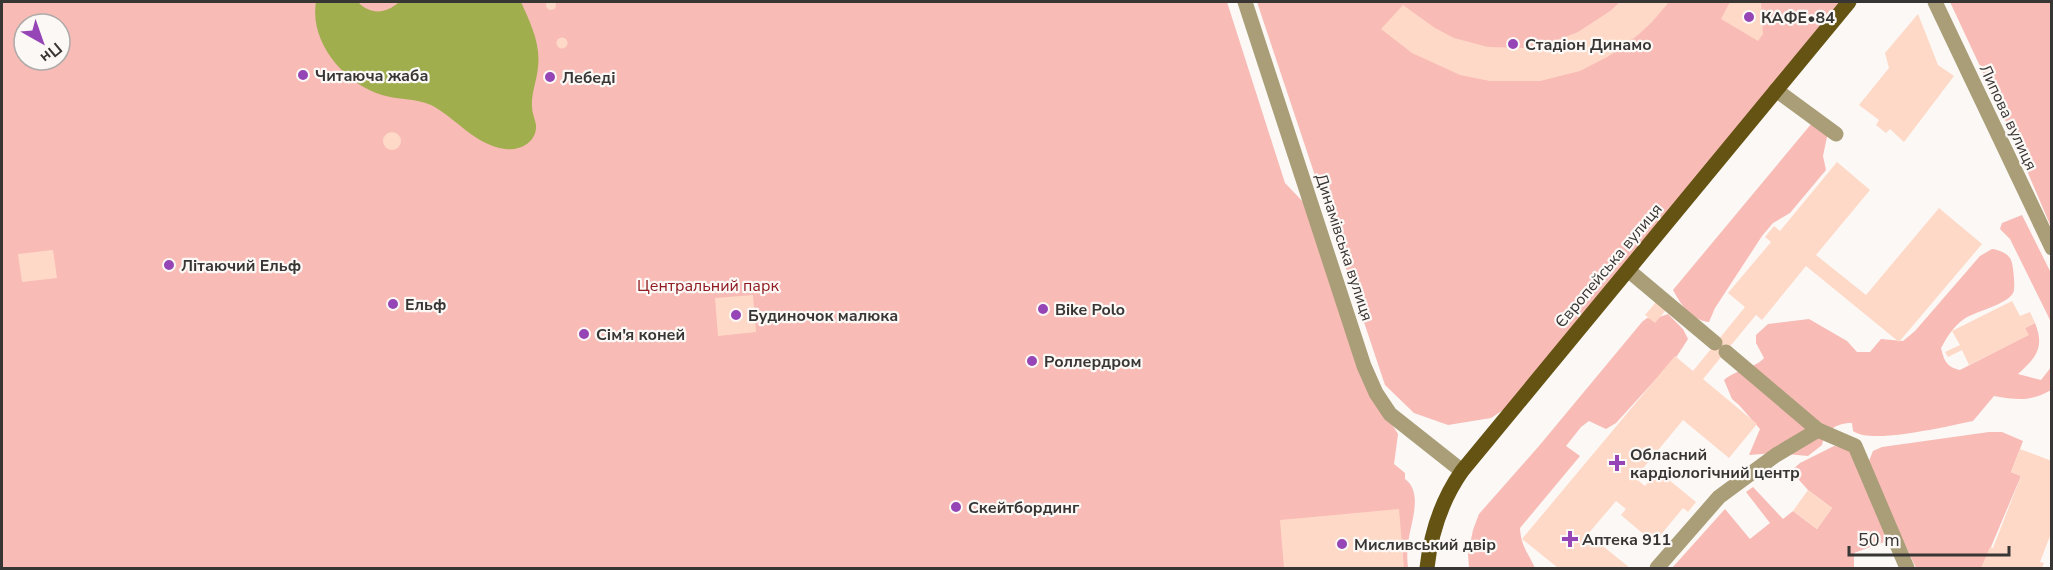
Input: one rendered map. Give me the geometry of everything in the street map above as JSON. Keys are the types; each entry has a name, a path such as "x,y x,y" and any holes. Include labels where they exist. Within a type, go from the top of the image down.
{"main road":[{"name":"Європейська вулиця","path":"1427,568 1437,517 1446,496 1462,471 1849,2"}],"street":[{"name":"Динамівська вулиця","path":"1245,2 1373,387 1390,414 1462,471"},
{"name":"Липова вулиця","path":"1935,2 2052,248"},
{"path":"1776,90 1836,134"},
{"path":"1628,270 1818,430 1855,446 1907,568"},
{"path":"1657,568 1719,497 1776,455 1818,430"}],"green space":[{"name":"Центральний парк","path":"2,2 1227,2 1285,183 1308,207 1363,378 1398,434 1394,464 1405,473 1405,479 1411,485 1415,500 1408,547 1408,568 2,568"},
{"path":"1257,2 1844,2 1532,391 1491,418 1448,425 1414,413 1385,385"},
{"path":"1950,2 2051,2 2051,227 2007,124"},
{"path":"1812,123 1828,132 1823,156 1826,170 1790,213 1773,223 1762,236 1715,308 1709,322 1692,315 1673,290"},
{"path":"2022,215 2051,273 2051,322 2010,239 2000,229 2002,223"},
{"path":"1992,249 2003,252 2011,260 2014,291 2004,301 1960,322 1941,348 1943,356 1949,365 1960,370 2028,335 2025,328 2035,323 2039,339 2037,352 2030,363 2018,374 2041,380 2052,366 2051,390 2036,397 2023,399 1994,396 1973,421 1910,433 1876,436 1853,431 1852,423 1847,423 1829,431 1822,445 1808,456 1775,453 1749,455 1760,429 1732,399 1724,380 1764,358 1756,343 1756,335 1768,324 1809,319 1847,341 1857,352 1870,352 1881,339 1903,341 1915,331 1980,256"},
{"path":"1668,314 1683,329 1688,339 1677,356 1616,423 1606,429 1589,421 1581,427 1566,446 1580,456 1520,528 1523,545 1535,568 1469,568 1468,554 1479,514 1642,322 1647,318 1654,319"},
{"path":"2002,432 2023,441 2011,472 2021,476 1982,568 1916,568 1905,545 1890,540 1854,553 1854,568 1672,568 1725,509 1750,539 1770,523 1746,492 1753,487 1783,519 1793,511 1817,529 1832,508 1808,490 1791,471 1800,463 1834,446 1869,461 1873,451 1882,447"}],"shaded area":[{"path":"316,2 358,2 373,11 383,11 399,2 521,2 534,33 538,50 538,67 532,102 536,131 531,141 522,147 511,149 494,146 475,137 431,105 382,95 355,81 332,59 324,46 315,17"}],"building":[{"path":"551,0 556,5 551,10 546,5"},
{"path":"1620,2 1669,2 1638,35 1609,56 1580,71 1540,81 1490,81 1460,75 1412,53 1381,29 1403,5 1435,28 1454,38 1488,47 1524,48 1555,41 1578,32"},
{"path":"1730,2 1761,2 1763,34 1758,41 1721,19"},
{"path":"1918,14 1938,65 1954,76 1904,142 1890,129 1886,133 1876,125 1879,120 1859,105 1889,68 1885,53"},
{"path":"562,38 566,39 566,47 562,48 558,47 557,43 558,39"},
{"path":"392,132 399,134 401,141 399,148 392,150 385,148 383,141 385,134"},
{"path":"1837,162 1870,190 1816,255 1866,295 1939,208 1982,244 1899,342 1806,266 1762,320 1756,315 1703,379 1757,424 1729,458 1683,420 1635,478 1645,486 1658,471 1696,502 1688,512 1683,508 1654,543 1621,515 1626,509 1616,501 1588,534 1630,568 1558,568 1522,539 1675,356 1693,371 1745,307 1728,293 1771,242 1765,237 1774,226 1780,231"},
{"path":"53,250 57,278 22,282 18,254"},
{"name":"Будиночок малюка","path":"753,295 756,332 718,336 715,298"},
{"path":"2012,301 2020,316 2030,312 2035,323 2025,328 2029,335 1969,365 1962,350 1948,357 1945,352 1960,345 1952,331"},
{"path":"1656,302 1666,310 1655,323 1645,315"},
{"path":"2020,449 2052,461 2052,531 2040,562 2044,563 2042,568 1981,568 1990,547 1993,548 2021,476 2011,472"},
{"path":"1808,490 1832,508 1817,529 1793,511"},
{"name":"Мисливський двір","path":"1399,509 1404,568 1284,568 1280,520"}],"place":[{"name":"КАФЕ•84","path":"1749,17"},
{"name":"Стадіон Динамо","path":"1513,44"},
{"name":"Читаюча жаба","path":"303,75"},
{"name":"Лебеді","path":"550,77"},
{"name":"Літаючий Ельф","path":"169,265"},
{"name":"Ельф","path":"393,304"},
{"name":"Bike Polo","path":"1043,309"},
{"name":"Будиночок малюка","path":"736,315"},
{"name":"Сім'я коней","path":"584,334"},
{"name":"Роллердром","path":"1032,361"},
{"name":"Обласний кардiологiчний центр","path":"1617,463"},
{"name":"Скейтбординг","path":"956,507"},
{"name":"Аптека 911","path":"1570,539"},
{"name":"Мисливський двір","path":"1342,544"}]}
